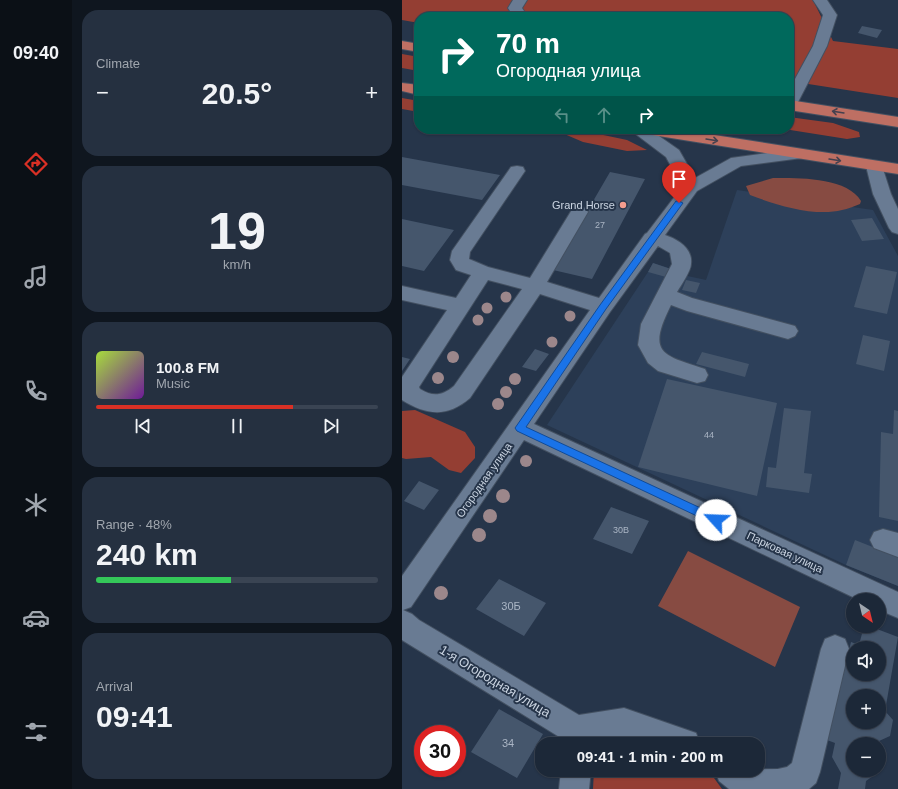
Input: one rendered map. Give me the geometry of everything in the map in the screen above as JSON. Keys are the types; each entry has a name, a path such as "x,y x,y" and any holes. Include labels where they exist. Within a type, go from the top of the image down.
{"highway":[{"path":"402,45 414,47"},
{"path":"402,87 414,89"},
{"path":"794,105 898,122"},
{"path":"676,134 898,169"}],"street":[{"path":"518,12 515,8 520,0"},
{"path":"794,95 820,46 830,15 820,0"},
{"path":"646,134 673,154 691,187 737,162 796,154"},
{"path":"874,166 882,194 898,228"},
{"path":"517,171 461,251 459,260 463,265 483,272 603,307"},
{"name":"Огородная улица","path":"402,598 603,307 652,238 691,187"},
{"path":"483,272 408,386 410,394 417,399 435,405 441,405 457,398 534,286 579,212"},
{"path":"652,238 676,247 682,255 682,264 651,324 648,345 655,356 666,365 697,375"},
{"path":"402,293 460,306"},
{"path":"665,296 687,304 788,331"},
{"name":"Парковая улица","path":"520,428 898,605"},
{"name":"1-я Огородная улица","path":"402,623 576,737"},
{"path":"741,782 792,782 801,777 805,772 835,649"},
{"path":"576,737 624,723 665,737"},
{"path":"574,789 575,777"}],"shaded area":[{"path":"402,0 813,0 833,41 898,49 898,98 794,82 794,12 414,12 414,22 402,20"},
{"path":"402,54 414,56 414,70 402,68"},
{"path":"402,98 414,100 414,111 402,109"},
{"path":"794,118 833,123 859,132 860,137 847,139 794,131"},
{"path":"564,134 599,134 627,140 647,150 627,151 583,142"},
{"path":"773,178 821,180 834,183 845,187 854,193 861,201 860,204 844,210 820,212 783,206 750,195 746,186"},
{"path":"737,190 873,210 898,256 898,586 846,565 547,425 653,263 671,269 669,272 706,280"},
{"path":"415,410 465,432 475,447 475,458 461,473 449,470 431,457 402,458 402,411"},
{"path":"688,551 800,607 775,667 658,606"},
{"path":"594,777 713,777 722,789 593,789"}],"building":[{"path":"862,26 882,30 877,38 858,33"},
{"path":"402,157 500,175 482,200 402,185"},
{"path":"610,172 645,179 592,279 553,270"},
{"path":"872,218 884,239 862,241 851,220"},
{"path":"402,219 454,230 424,271 402,266"},
{"path":"653,263 671,269 666,277 648,272"},
{"path":"866,266 897,272 887,314 854,307"},
{"path":"686,280 700,283 696,293 682,290"},
{"path":"863,335 890,341 884,371 856,364"},
{"path":"535,349 549,354 536,371 522,367"},
{"path":"702,352 749,364 745,377 696,364"},
{"path":"402,357 410,359 402,371"},
{"path":"667,379 777,403 757,496 638,467"},
{"path":"784,408 811,411 804,473 812,474 809,493 766,487 768,467 776,468"},
{"path":"894,410 898,411 898,521 879,517 881,432 893,434"},
{"path":"419,481 439,490 424,510 404,501"},
{"path":"611,507 649,521 632,554 593,539"},
{"path":"855,540 898,557 898,586 846,565"},
{"path":"499,579 546,603 524,636 476,609"},
{"path":"886,632 898,637 886,705 886,689 846,689 846,729 886,729 886,712 893,720 890,736 886,738 846,737 846,777 872,777 866,781 865,789 838,789 841,773 832,757 835,743 827,740 846,662 846,681 886,681 886,641 860,641 862,633"},
{"path":"499,709 543,734 541,737 535,737 535,748 517,778 471,752"}],"place":[{"name":"Grand Horse","path":"623,205"}],"route":[{"path":"679,203 603,307 520,428 716,520"}]}
